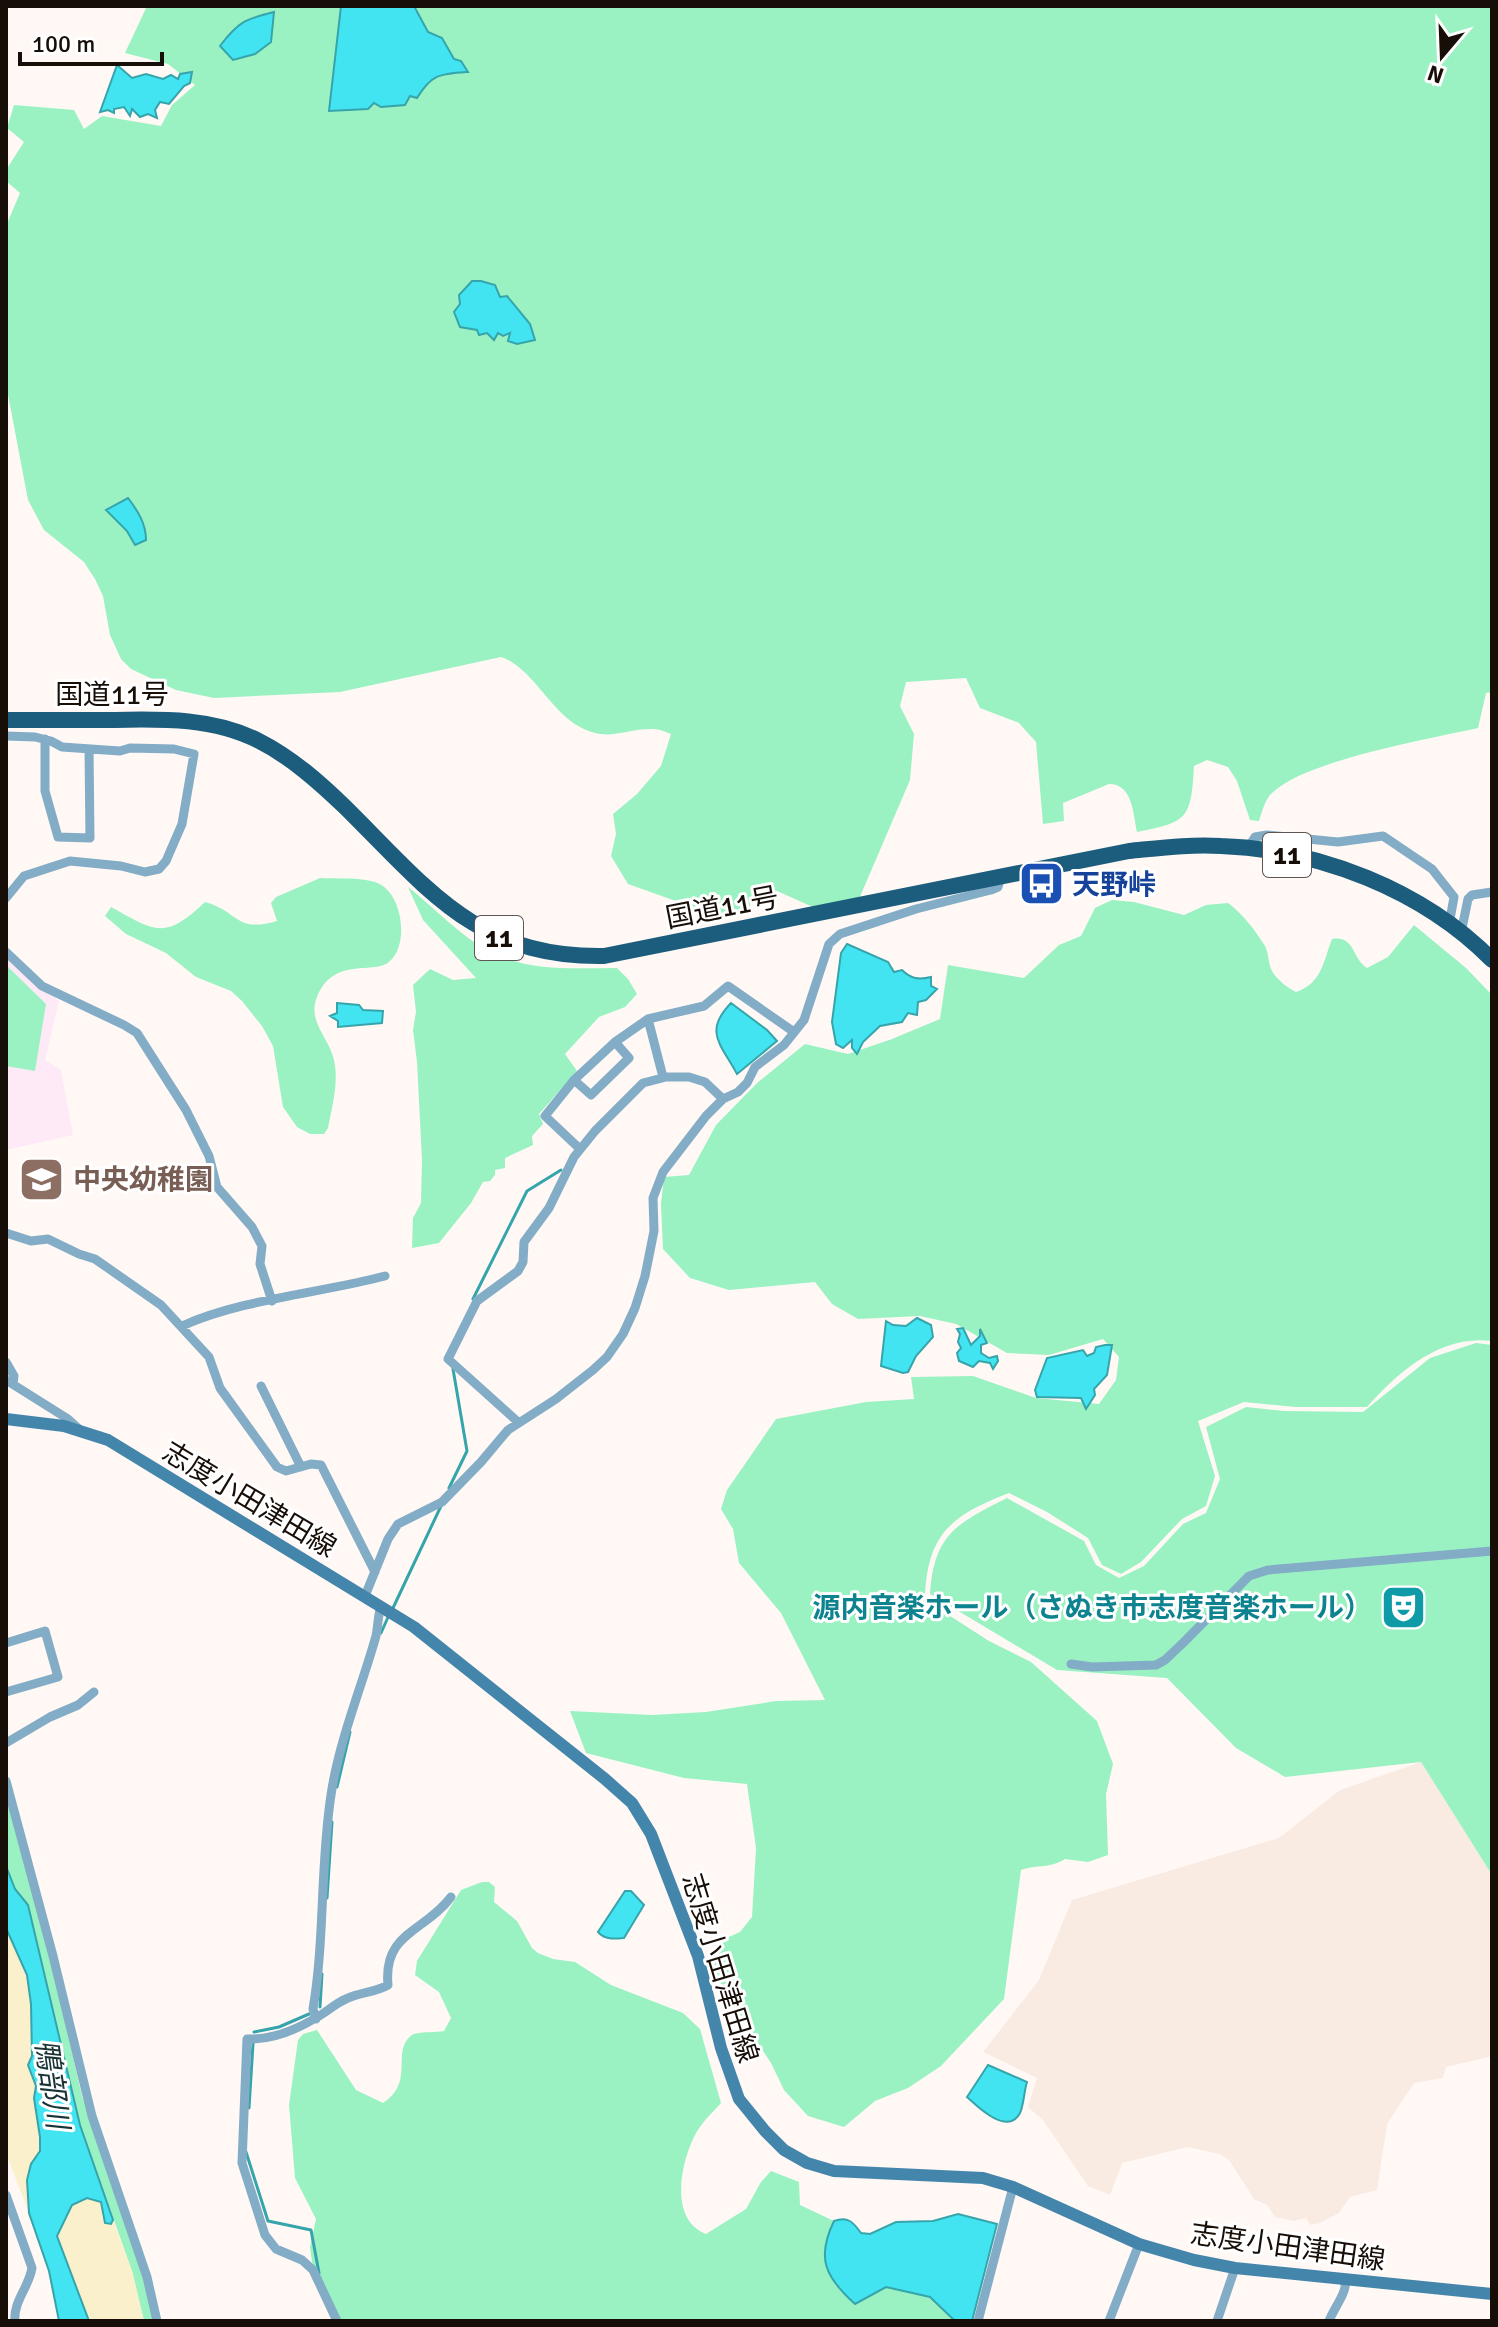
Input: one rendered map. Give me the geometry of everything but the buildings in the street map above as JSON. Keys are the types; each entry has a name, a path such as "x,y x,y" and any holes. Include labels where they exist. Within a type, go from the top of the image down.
{"highway":[{"name":"国道11号","path":"6,720 168,719 229,728 258,740 284,755 324,787 434,894 461,916 491,934 542,952 572,956 617,954 1001,876 1173,846 1248,848 1294,856 1373,880 1422,906 1492,960"}],"main road":[{"name":"志度小田津田線","path":"6,1419 79,1429 108,1440 365,1596 445,1650 632,1803 651,1834 698,1956 721,2048 739,2099 784,2150 807,2163 834,2171 983,2178 1013,2187 1139,2244 1194,2260 1235,2268 1492,2294"}],"street":[{"path":"6,736 45,739 62,747 174,749 194,754 182,824 166,861 159,869 145,872 121,866 70,861 24,876 6,898"},
{"path":"45,739 45,791 58,837 90,838 89,749"},
{"path":"1248,848 1255,837 1267,835 1338,842 1383,836 1432,869 1454,897 1455,929"},
{"path":"365,1596 388,1539 398,1524 442,1502 518,1422 556,1399 607,1357 623,1334 645,1276 654,1231 653,1198 656,1185 706,1116 723,1099 738,1092 755,1067 784,1045 794,1032 807,1013 829,944 840,934 916,909 991,890 998,887 1001,876"},
{"path":"1455,929 1468,899 1472,895 1492,892"},
{"path":"6,952 42,986 124,1025 144,1043 186,1110 209,1156 217,1187 252,1227 262,1246 260,1264 272,1301"},
{"path":"580,1149 545,1116 574,1080 615,1042 648,1019 704,1006 728,986 794,1032"},
{"path":"648,1019 663,1077"},
{"path":"574,1080 591,1095 629,1058 615,1042"},
{"path":"518,1422 448,1359 477,1301 518,1271 523,1262 524,1242 549,1208 580,1149 643,1083 663,1077 689,1077 705,1082 723,1099"},
{"path":"6,1233 31,1241 48,1239 95,1259 146,1293 182,1326 209,1357 220,1388 277,1467 286,1471 311,1464 321,1465 375,1572"},
{"path":"182,1326 204,1316 385,1276"},
{"path":"6,1362 14,1376 10,1382 79,1429"},
{"path":"261,1386 301,1467"},
{"path":"1071,1664 1092,1667 1156,1665 1165,1660 1249,1576 1268,1570 1492,1551"},
{"path":"316,2019 313,2009 323,1924 326,1830 331,1791 377,1632 381,1606"},
{"path":"6,1643 45,1631 58,1677 6,1692"},
{"path":"6,1743 50,1717 78,1705 94,1692"},
{"path":"6,1781 53,1956 87,2101 147,2277 157,2321"},
{"path":"337,2321 313,2270 302,2260 276,2249 265,2235 241,2158 247,2039 262,2040 316,2019 347,1998 374,1993 388,1985 386,1971 393,1950 404,1934 427,1921 451,1897"},
{"path":"978,2321 1013,2187"},
{"path":"6,2195 32,2268 31,2278 16,2312 6,2302"},
{"path":"1109,2321 1139,2244"},
{"path":"1217,2321 1235,2268"},
{"path":"1329,2321 1346,2291 1346,2279"}],"shaded area":[{"path":"6,956 59,1001 45,1060 61,1070 73,1135 6,1150"},
{"path":"1421,1762 1492,1875 1492,2056 1446,2067 1443,2078 1414,2083 1387,2124 1377,2190 1350,2197 1339,2213 1320,2223 1310,2225 1306,2218 1294,2221 1275,2217 1267,2205 1254,2199 1229,2160 1220,2154 1187,2147 1122,2163 1110,2195 1088,2186 1043,2120 1028,2107 1037,2078 983,2052 1039,1980 1072,1900 1279,1838 1340,1790"}],"green space":[{"path":"147,6 1492,6 1492,692 1486,693 1478,728 1369,752 1312,770 1272,793 1259,821 1250,820 1237,781 1228,767 1207,760 1194,766 1191,797 1184,815 1167,825 1137,832 1127,794 1117,785 1109,784 1063,803 1064,821 1043,824 1036,742 1019,723 980,708 966,678 906,682 900,706 914,734 910,780 859,899 815,908 777,891 754,889 748,912 718,916 628,884 611,856 616,834 613,814 637,794 661,766 671,734 653,729 617,734 590,732 569,720 522,670 501,657 340,692 214,698 176,690 131,669 121,659 110,635 103,596 95,579 84,562 44,530 28,500 6,384 6,226 20,193 6,181 6,170 24,142 7,128 14,105 74,110 84,129 102,116 161,126 172,105 195,85 168,64 125,53"},
{"path":"320,878 362,879 384,887 397,906 401,930 400,942 390,961 333,976 317,997 315,1014 334,1060 335,1086 328,1128 324,1134 310,1134 297,1127 283,1107 273,1046 242,1001 231,991 196,977 166,953 126,934 105,916 111,907 150,926 170,927 205,902 245,923 263,924 277,921 271,903 276,897"},
{"path":"408,887 460,932 493,953 538,966 617,968 637,994 625,1007 599,1017 565,1054 577,1071 539,1114 543,1124 532,1136 533,1145 505,1158 505,1168 495,1170 490,1181 483,1182 471,1203 439,1243 412,1248 413,1218 421,1203 422,1160 413,985 430,969 453,980 476,978 423,920"},
{"path":"1112,900 1134,902 1184,915 1206,905 1228,903 1239,912 1265,946 1274,974 1296,992 1316,977 1332,939 1349,944 1367,968 1388,957 1414,925 1466,968 1492,995 1492,1341 1455,1343 1422,1358 1392,1381 1367,1407 1295,1407 1244,1402 1198,1421 1215,1476 1206,1506 1182,1519 1141,1562 1121,1574 1102,1565 1088,1538 1009,1493 973,1509 947,1529 932,1556 925,1596 989,1641 1031,1662 1097,1721 1113,1764 1106,1794 1108,1855 1088,1862 1065,1859 1021,1870 1004,1999 941,2066 908,2088 875,2101 844,2127 808,2116 784,2090 713,1968 722,1940 740,1932 752,1917 756,1848 747,1784 684,1778 586,1753 570,1711 652,1715 706,1712 776,1701 825,1700 781,1613 739,1563 733,1529 721,1509 727,1490 776,1419 866,1402 914,1399 911,1377 973,1376 1036,1398 1099,1404 1116,1380 1119,1357 1103,1339 1049,1355 1007,1353 956,1324 920,1316 858,1319 832,1304 815,1282 729,1290 690,1278 663,1249 661,1204 664,1177 689,1175 716,1125 757,1083 805,1044 848,1054 940,1019 948,965 1024,978 1059,945 1081,936 1095,908"},
{"path":"6,965 46,1004 35,1071 6,1066"},
{"path":"1476,1343 1492,1345 1492,1875 1421,1762 1285,1777 1236,1748 1167,1678 1057,1670 930,1594 932,1573 943,1543 962,1523 1007,1498 1084,1541 1096,1565 1119,1578 1144,1566 1183,1524 1206,1513 1220,1479 1206,1427 1246,1407 1363,1412 1430,1358"},
{"path":"6,1794 50,1957 82,2096 145,2278 154,2321 144,2321 132,2271 80,2125 28,1905 15,1889 6,1866"},
{"path":"489,1882 495,1887 494,1902 517,1921 538,1953 575,1962 611,1985 683,2013 700,2029 721,2103 696,2133 686,2158 682,2203 694,2227 706,2234 746,2209 771,2171 799,2182 800,2205 834,2221 827,2236 839,2289 855,2303 886,2287 930,2297 955,2321 339,2321 312,2262 310,2247 316,2219 295,2178 289,2105 298,2040 303,2034 317,2030 356,2090 383,2103 393,2095 401,2076 406,2042 415,2034 444,2031 451,2018 439,1992 415,1975 417,1961 461,1890"}],"sand":[{"path":"6,1928 23,1967 30,2004 32,2045 28,2065 36,2086 34,2098 40,2151 31,2164 27,2180 29,2213 6,2153"},
{"path":"87,2198 101,2202 103,2219 111,2224 113,2220 132,2271 144,2321 89,2321 57,2236 72,2205"}],"water":[{"path":"341,6 414,6 428,32 442,38 454,59 461,61 468,72 437,77 427,84 417,98 410,96 405,105 381,107 374,103 368,109 329,111"},
{"path":"274,12 271,42 255,54 233,60 220,46 243,23"},
{"path":"117,65 132,78 146,74 163,79 171,75 178,79 180,74 192,72 190,83 169,104 160,102 155,110 157,118 148,114 140,117 132,109 130,116 124,107 114,109 114,113 108,110 100,112"},
{"path":"472,281 495,285 500,297 507,296 530,324 535,340 517,344 508,341 510,333 503,336 498,333 494,340 487,333 479,335 477,330 460,327 454,312 460,304 459,295"},
{"path":"128,498 141,518 146,534 146,540 135,545 127,531 106,510"},
{"path":"847,944 888,962 894,972 902,970 915,978 931,977 931,986 937,989 926,1000 918,1002 917,1015 908,1013 902,1022 880,1026 863,1042 857,1054 852,1048 852,1040 843,1048 836,1044 832,1022 841,953"},
{"path":"337,1003 359,1005 363,1010 383,1011 382,1023 338,1027 338,1021 330,1016 337,1013"},
{"path":"731,1003 777,1041 737,1074 716,1030"},
{"path":"917,1318 931,1325 933,1337 916,1356 908,1372 881,1366 886,1321 906,1326"},
{"path":"963,1328 971,1345 980,1336 980,1329 987,1343 981,1345 981,1353 989,1358 997,1356 998,1361 993,1369 990,1363 979,1361 973,1367 959,1361 957,1353 961,1348 957,1329"},
{"path":"1112,1345 1107,1375 1094,1389 1095,1395 1086,1409 1081,1398 1037,1397 1035,1390 1047,1358 1083,1350 1087,1356 1094,1353 1096,1347"},
{"name":"鴨部川","path":"6,1866 15,1889 28,1905 80,2125 113,2220 111,2224 105,2223 101,2202 87,2198 72,2205 57,2236 89,2321 59,2321 49,2271 29,2213 27,2180 31,2164 40,2151 40,2137 34,2098 36,2086 28,2065 32,2056 27,1975 6,1928"},
{"path":"625,1891 631,1891 644,1905 624,1938 604,1936 598,1932"},
{"path":"988,2065 1027,2082 1020,2113 1014,2120 1000,2121 967,2097"},
{"path":"958,2214 997,2224 972,2321 955,2321 930,2297 886,2287 855,2304 830,2276 825,2246 834,2221 847,2220 861,2233 870,2234 896,2222 933,2221"}],"waterway":[{"path":"473,1299 527,1191 561,1170"},
{"path":"449,1488 467,1451 453,1369"},
{"path":"393,1608 441,1506"},
{"path":"381,1633 389,1615"},
{"path":"337,1787 350,1732"},
{"path":"327,1898 332,1822"},
{"path":"320,2007 322,1974"},
{"path":"254,2032 279,2027 309,2014"},
{"path":"249,2108 253,2044"},
{"path":"246,2152 268,2221 311,2230 319,2273"}],"place":[{"name":"天野峠","path":"1041,884"},
{"name":"中央幼稚園","path":"42,1179"},
{"name":"源内音楽ホール（さぬき市志度音楽ホール）","path":"1403,1607"}]}
